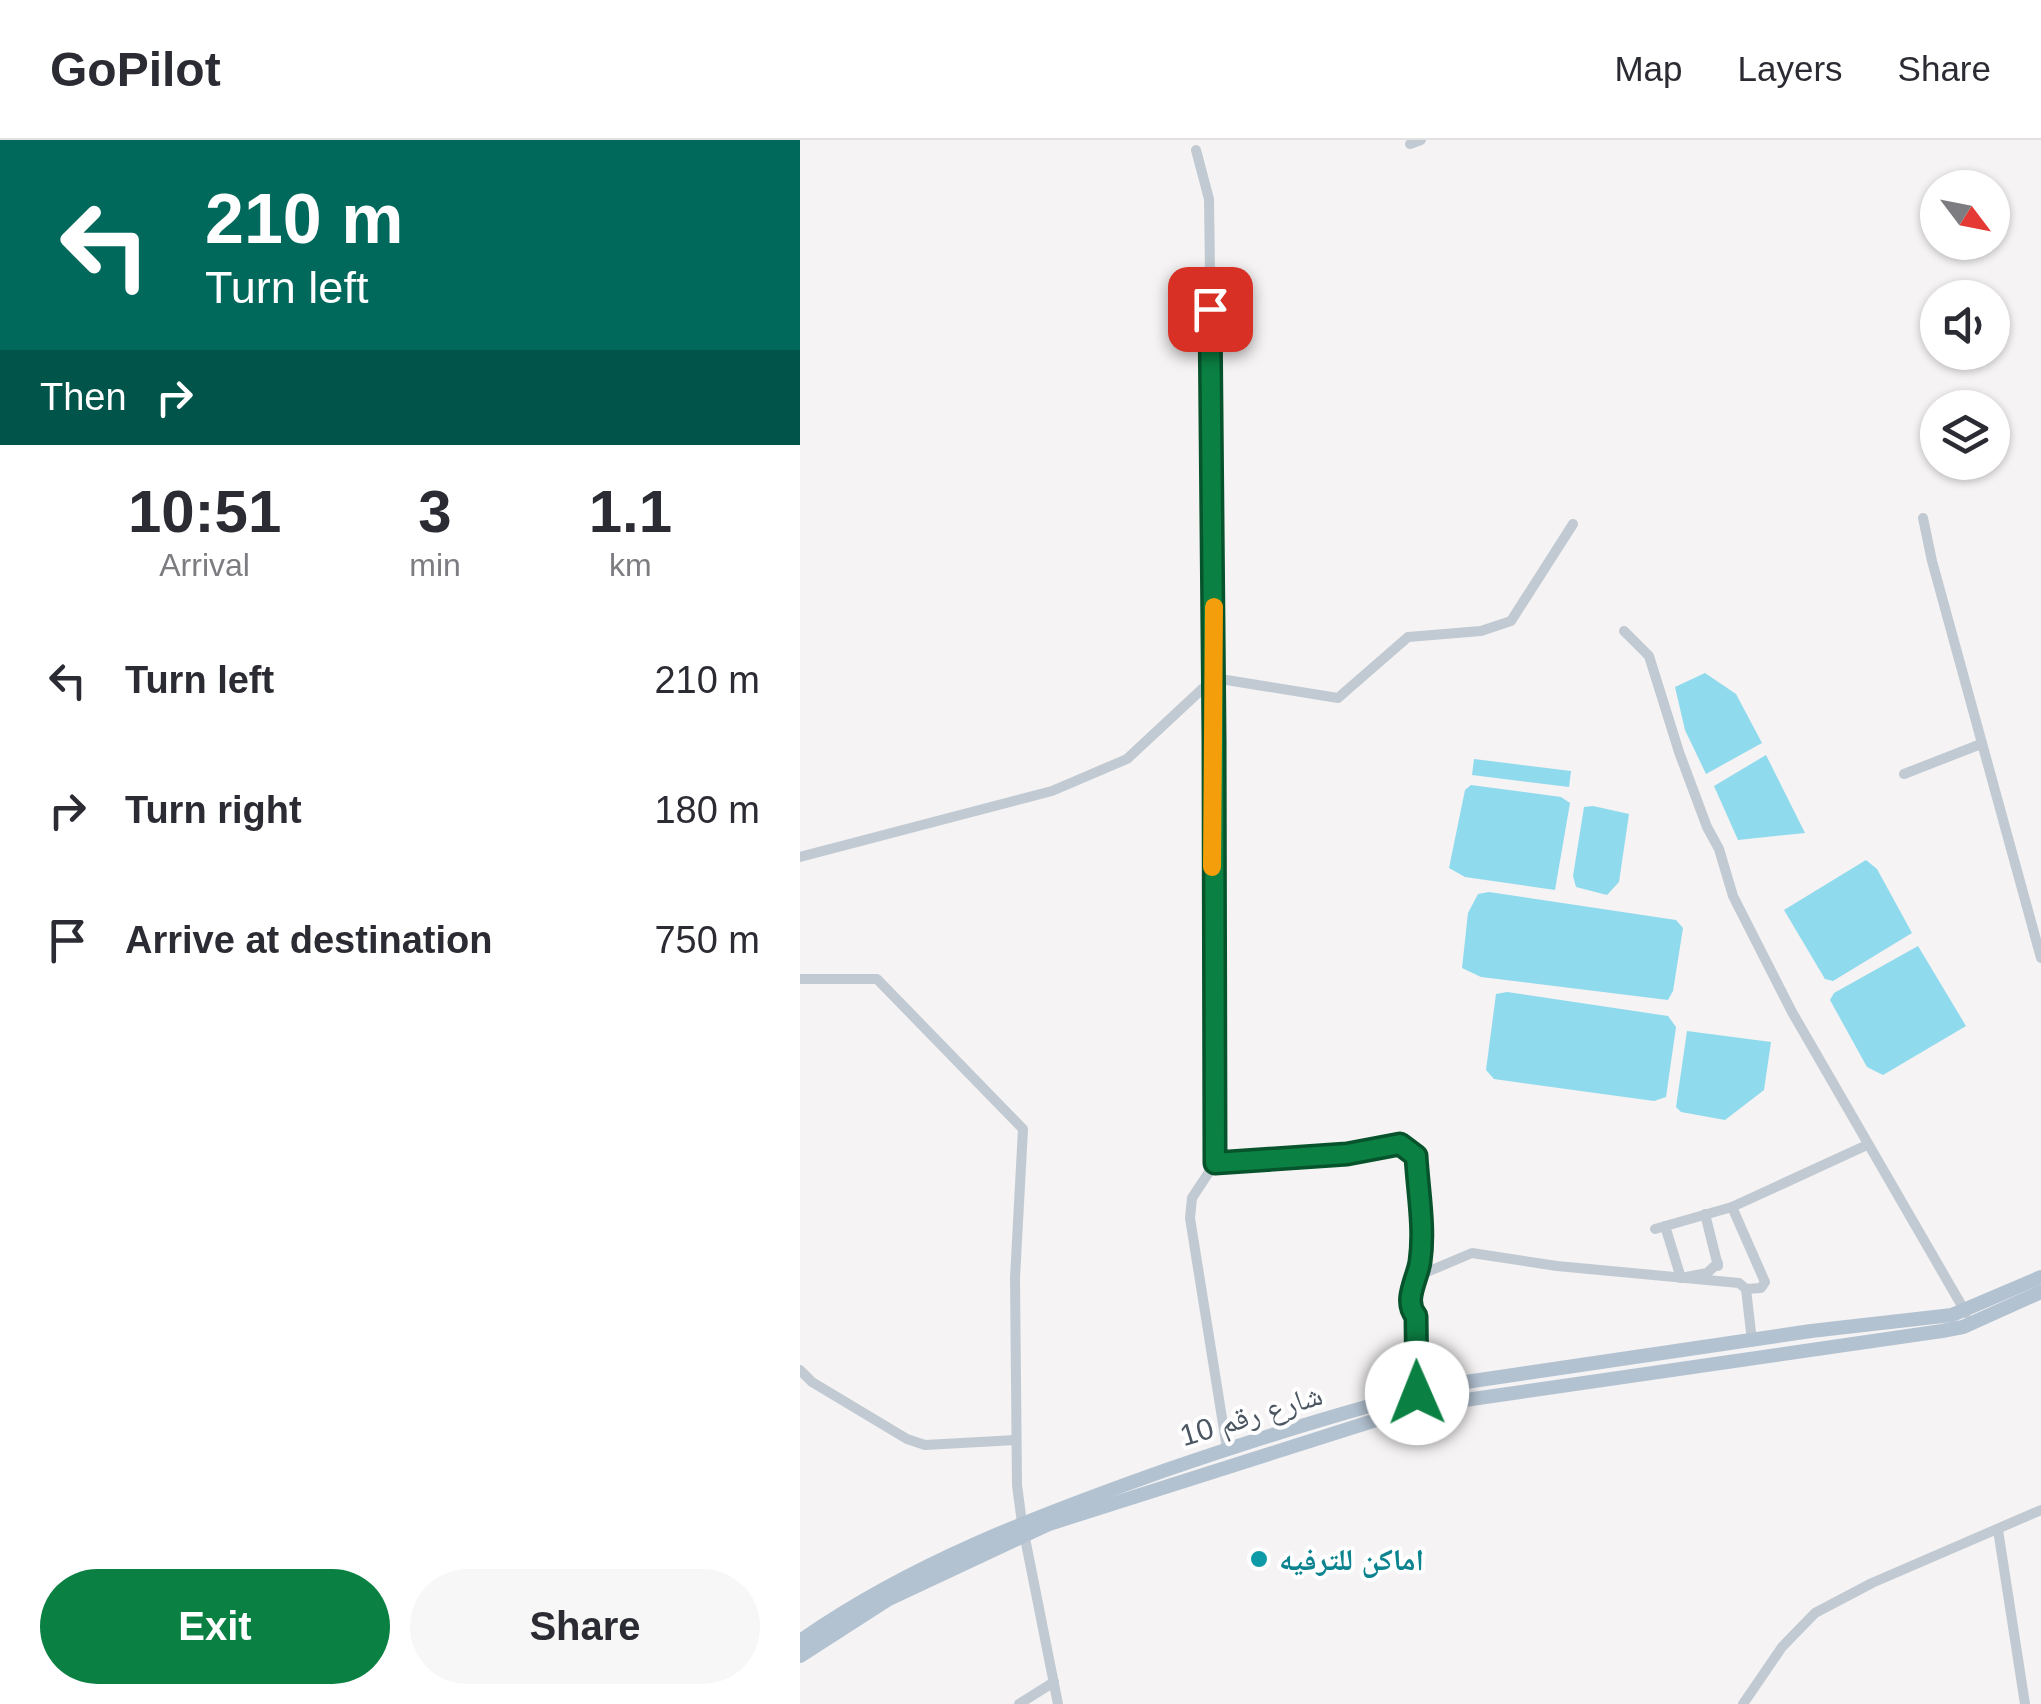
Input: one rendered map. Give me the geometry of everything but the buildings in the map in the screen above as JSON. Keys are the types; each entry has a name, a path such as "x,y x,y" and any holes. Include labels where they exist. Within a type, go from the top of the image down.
{"main road":[{"name":"شارع رقم 10","path":"800,1656 887,1600 1065,1505 1227,1449 1417,1400 1942,1331 2041,1277"},
{"name":"شارع رقم 10","path":"800,1641 881,1589 1023,1529 1460,1383 1752,1341 1968,1317 2041,1292"}],"street":[{"path":"1196,150 1209,199 1215,1163 1192,1198 1190,1218 1227,1449"},
{"path":"1923,518 2041,958"},
{"path":"1214,678 1338,698 1408,636 1481,631 1511,621 1573,524"},
{"path":"1624,630 1649,656 1679,752 1734,896 1792,1012 1968,1317"},
{"path":"800,857 1052,791 1127,759 1214,678"},
{"path":"1904,774 1982,744"},
{"path":"800,979 877,979 1023,1129 1015,1278 1016,1440 1023,1529 1058,1704"},
{"path":"1215,1163 1347,1154 1400,1144 1416,1156 1422,1245 1410,1310 1416,1316 1417,1400"},
{"path":"1682,1278 1660,1227 1732,1207 1867,1145"},
{"path":"1732,1207 1766,1282 1761,1288 1746,1289"},
{"path":"1705,1214 1721,1282"},
{"path":"1418,1273 1472,1253 1557,1266 1742,1284 1746,1289 1752,1341"},
{"path":"1682,1278 1707,1273 1718,1263"},
{"path":"800,1370 812,1382 907,1440 925,1445 1016,1440"},
{"path":"1744,1704 1782,1648 1815,1613 1872,1583 2041,1510"},
{"path":"1998,1530 2026,1704"},
{"path":"1019,1704 1054,1682"}],"water":[{"path":"1705,673 1736,694 1762,743 1706,774 1685,730 1675,687"},
{"path":"1766,755 1805,833 1738,840 1714,786"},
{"path":"1474,759 1571,771 1569,787 1472,775"},
{"path":"1471,785 1561,797 1570,803 1555,890 1465,877 1449,868 1465,790"},
{"path":"1584,807 1629,814 1619,882 1607,895 1576,887 1573,876"},
{"path":"1866,860 1877,869 1912,933 1833,981 1825,979 1784,910"},
{"path":"1489,892 1676,920 1683,928 1673,991 1668,1000 1481,977 1462,968 1468,913 1478,894"},
{"path":"1918,946 1966,1026 1883,1075 1867,1067 1830,1000 1834,993"},
{"path":"1507,992 1668,1016 1676,1027 1666,1097 1654,1101 1494,1079 1486,1070 1496,994"},
{"path":"1687,1031 1771,1042 1764,1090 1725,1120 1681,1112 1676,1107"}],"slow traffic":[{"path":"1212,867 1214,607"}],"place":[{"name":"اماكن للترفيه","path":"1259,1559"}],"route":[{"path":"1210,309 1215,1163 1347,1154 1400,1144 1416,1156 1422,1245 1410,1310 1416,1316 1417,1393"}]}
